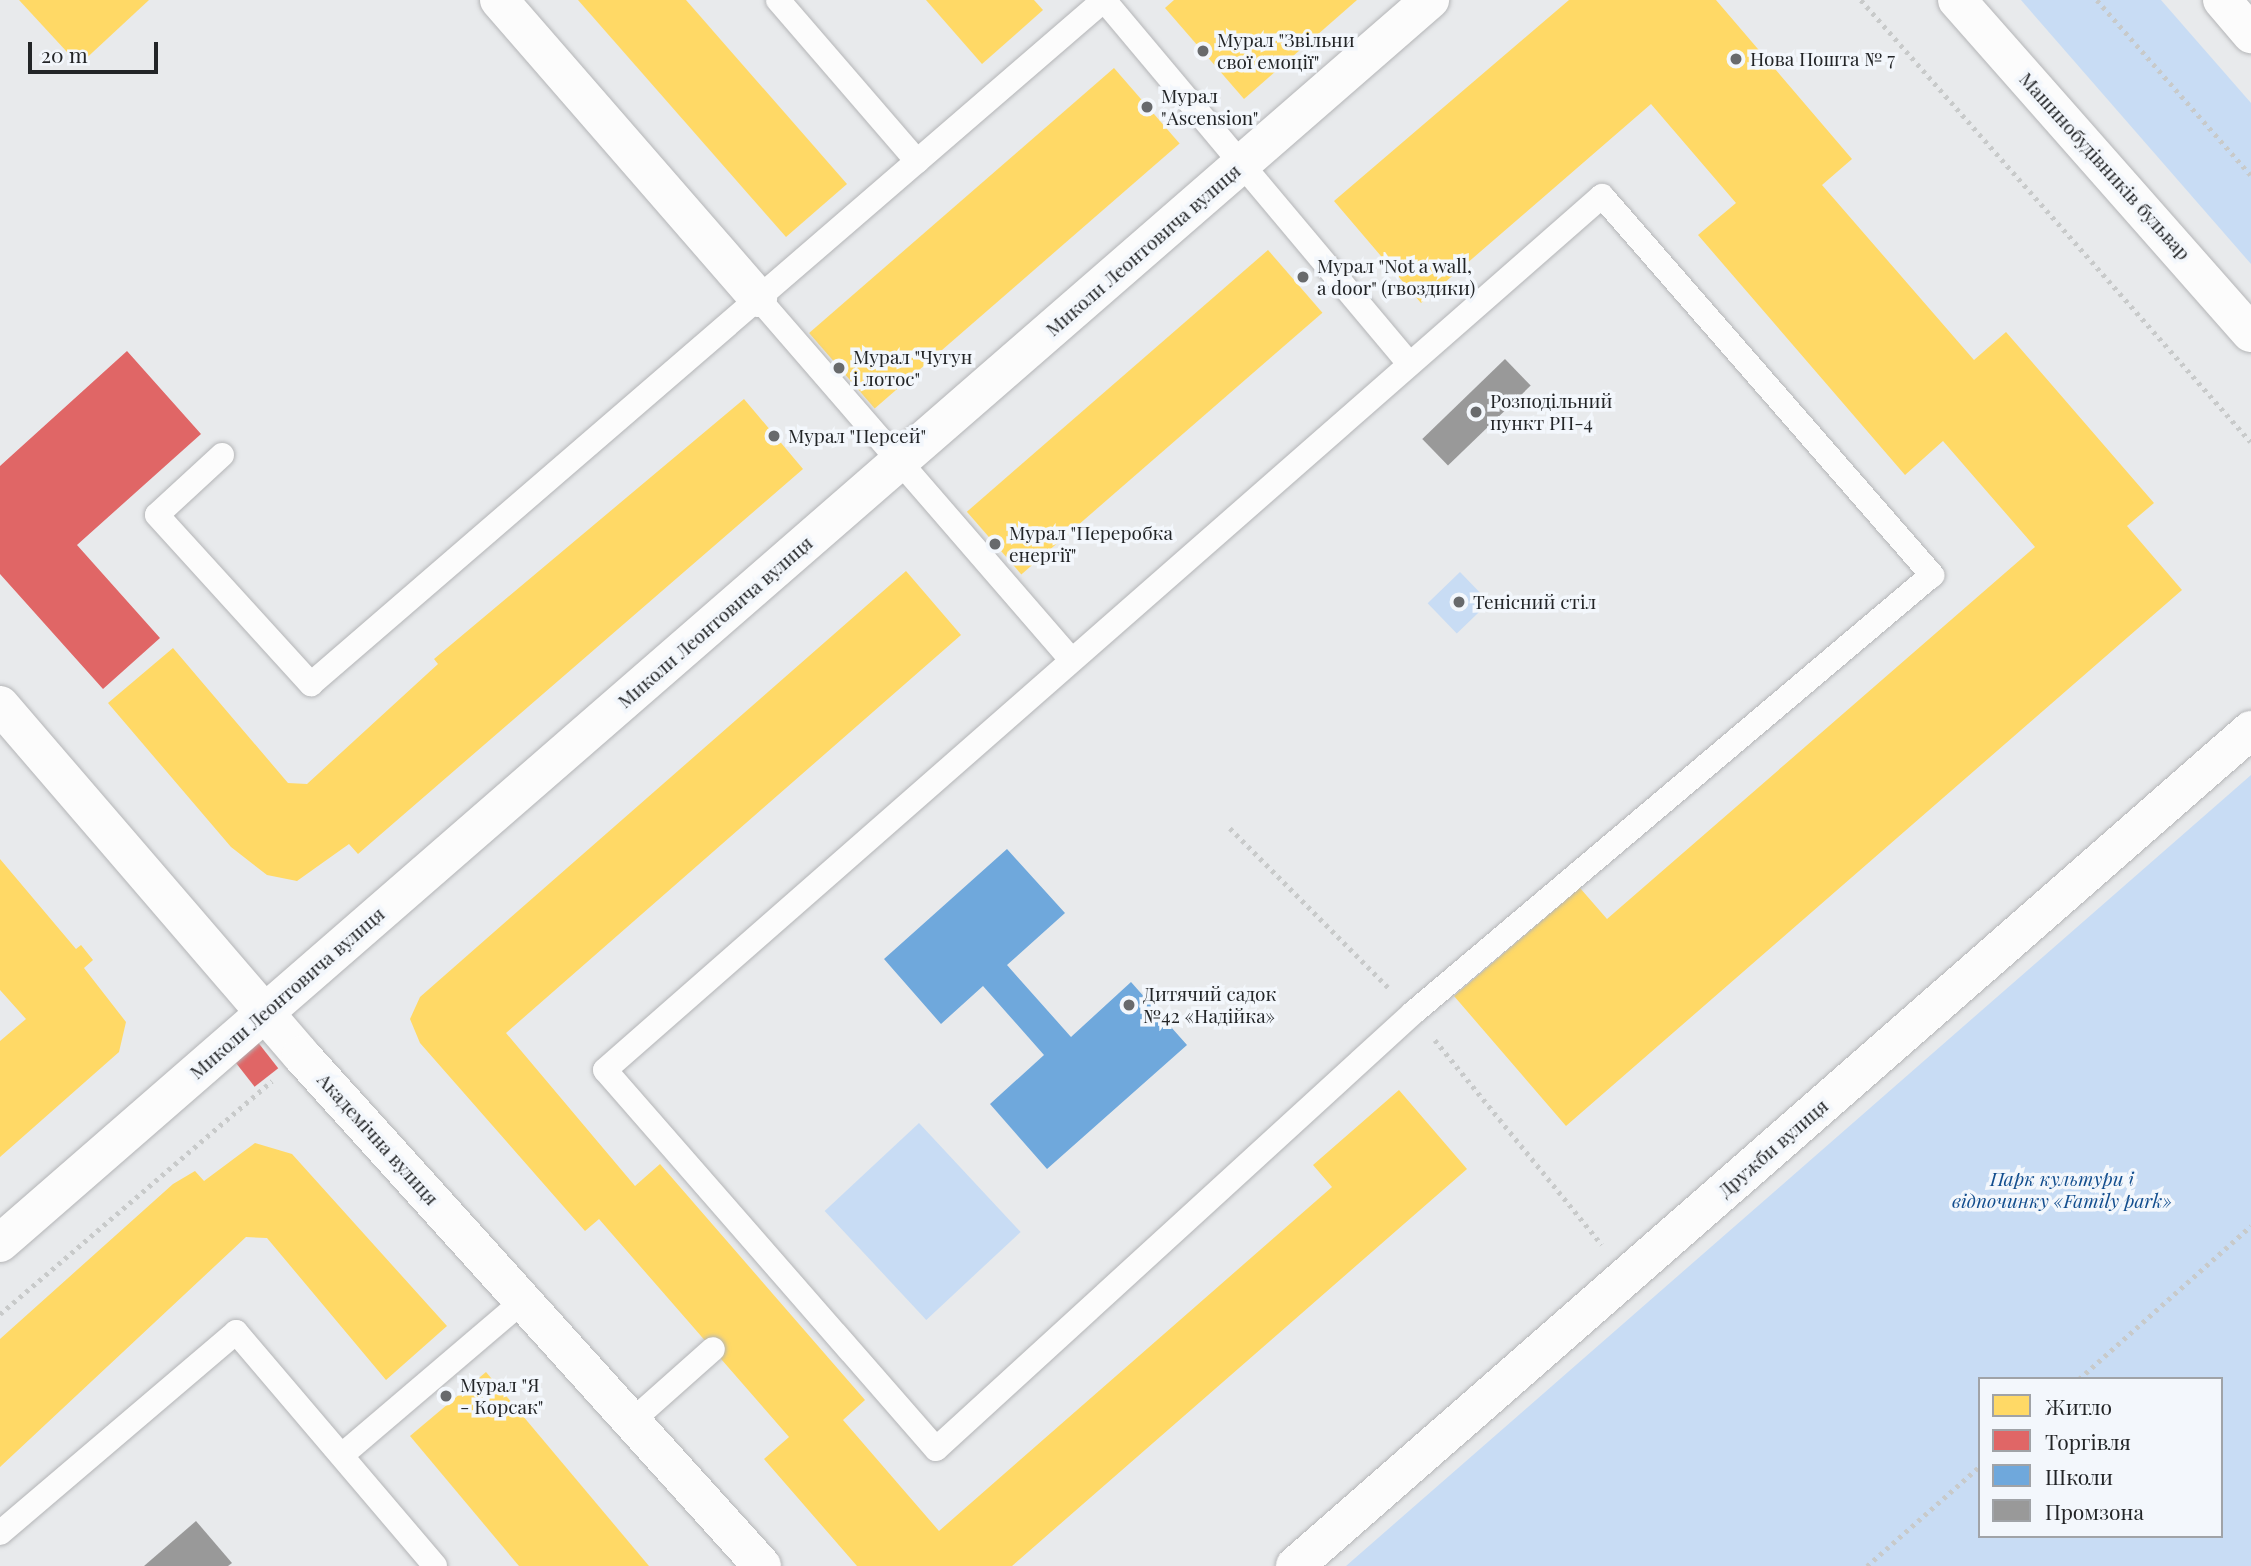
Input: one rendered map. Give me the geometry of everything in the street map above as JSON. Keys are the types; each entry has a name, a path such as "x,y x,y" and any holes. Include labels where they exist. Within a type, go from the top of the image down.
{"street":[{"path":"499,0 758,298"},
{"name":"Миколи Леонтовича вулиця","path":"0,1243 1430,0"},
{"name":"Машинобудівників бульвар","path":"1957,0 2251,333"},
{"path":"2221,0 2251,34"},
{"name":"Академічна вулиця","path":"0,705 301,1055 525,1299 762,1566"},
{"name":"Дружби вулиця","path":"1295,1566 2251,730"}],"lane":[{"path":"778,0 917,161"},
{"path":"222,455 157,515 311,684 1104,0 1409,364"},
{"path":"1602,196 1932,575 1413,1013 936,1449 605,1070 1409,364 1602,196"},
{"path":"758,298 1072,660"},
{"path":"342,1455 525,1299"},
{"path":"0,1533 236,1332 435,1566"},
{"path":"632,1421 713,1349"}],"path":[{"path":"1861,0 2251,442"},
{"path":"2097,0 2251,175"},
{"path":"1230,828 1413,1013 1627,1275"},
{"path":"0,1314 301,1055"},
{"path":"2081,1377 2251,1226"},
{"path":"1867,1566 1978,1468"}],"green space":[{"path":"2021,0 2161,0 2251,103 2251,264"},
{"name":"Тенісний стіл","path":"1460,572 1489,602 1457,633 1428,603"},
{"name":"Парк культури і відпочинку «Family park»","path":"2251,775 2251,1566 1346,1566"},
{"path":"919,1123 1021,1232 926,1320 825,1211"}],"building: Житло":[{"path":"19,0 149,0 79,65"},
{"path":"578,0 686,0 847,184 786,237"},
{"path":"926,0 1034,0 1043,10 982,64"},
{"path":"1174,0 1357,0 1244,99 1165,8"},
{"path":"1569,0 1716,0 1852,159 1822,185 1974,360 2006,332 2154,503 2127,526 2182,590 1566,1126 1454,996 1580,888 1607,919 2035,547 1943,441 1905,475 1698,235 1736,203 1651,104 1421,303 1334,201"},
{"path":"1114,68 1180,143 875,409 809,333"},
{"path":"1268,250 1322,313 1021,574 967,512"},
{"path":"744,399 803,469 358,854 349,844 297,881 267,875 231,847 108,703 173,648 288,783 307,784 438,664 434,659"},
{"path":"906,571 961,635 506,1033 635,1186 660,1164 865,1400 843,1420 939,1531 1332,1187 1313,1165 1399,1090 1467,1169 1012,1566 857,1566 764,1459 789,1437 599,1219 585,1231 420,1043 410,1019 420,997"},
{"path":"0,859 76,949 81,945 93,960 84,968 126,1022 119,1052 0,1157 0,1041 26,1019 0,990"},
{"path":"255,1143 292,1154 447,1326 386,1380 267,1238 246,1237 0,1467 0,1339 173,1184 195,1171 204,1181"},
{"path":"486,1372 649,1566 519,1566 410,1436"}],"building: Торгівля":[{"path":"127,351 201,434 77,545 160,638 103,689 0,574 0,466"},
{"path":"253,1036 278,1068 255,1087 229,1054"}],"building: Школи":[{"name":"Дитячий садок №42 «Надійка»","path":"1007,849 1065,913 1007,965 1071,1037 1131,982 1187,1045 1047,1169 990,1104 1044,1055 983,986 941,1024 884,959"}],"building: Промзона":[{"name":"Розподільний пункт РП-4","path":"1505,359 1531,386 1448,466 1422,439"},
{"path":"196,1521 232,1563 228,1566 144,1566"}],"place":[{"name":"Мурал \"Звільни свої емоції\"","path":"1203,51"},
{"name":"Нова Пошта № 7","path":"1736,59"},
{"name":"Мурал \"Ascension\"","path":"1147,107"},
{"name":"Мурал \"Not a wall, a door\" (гвоздики)","path":"1303,277"},
{"name":"Мурал \"Чугун і лотос\"","path":"839,368"},
{"name":"Розподільний пункт РП-4","path":"1476,412"},
{"name":"Мурал \"Персей\"","path":"774,436"},
{"name":"Мурал \"Переробка енергії\"","path":"995,544"},
{"name":"Тенісний стіл","path":"1459,602"},
{"name":"Дитячий садок №42 «Надійка»","path":"1129,1005"},
{"name":"Мурал \"Я - Корсак\"","path":"446,1396"}]}
